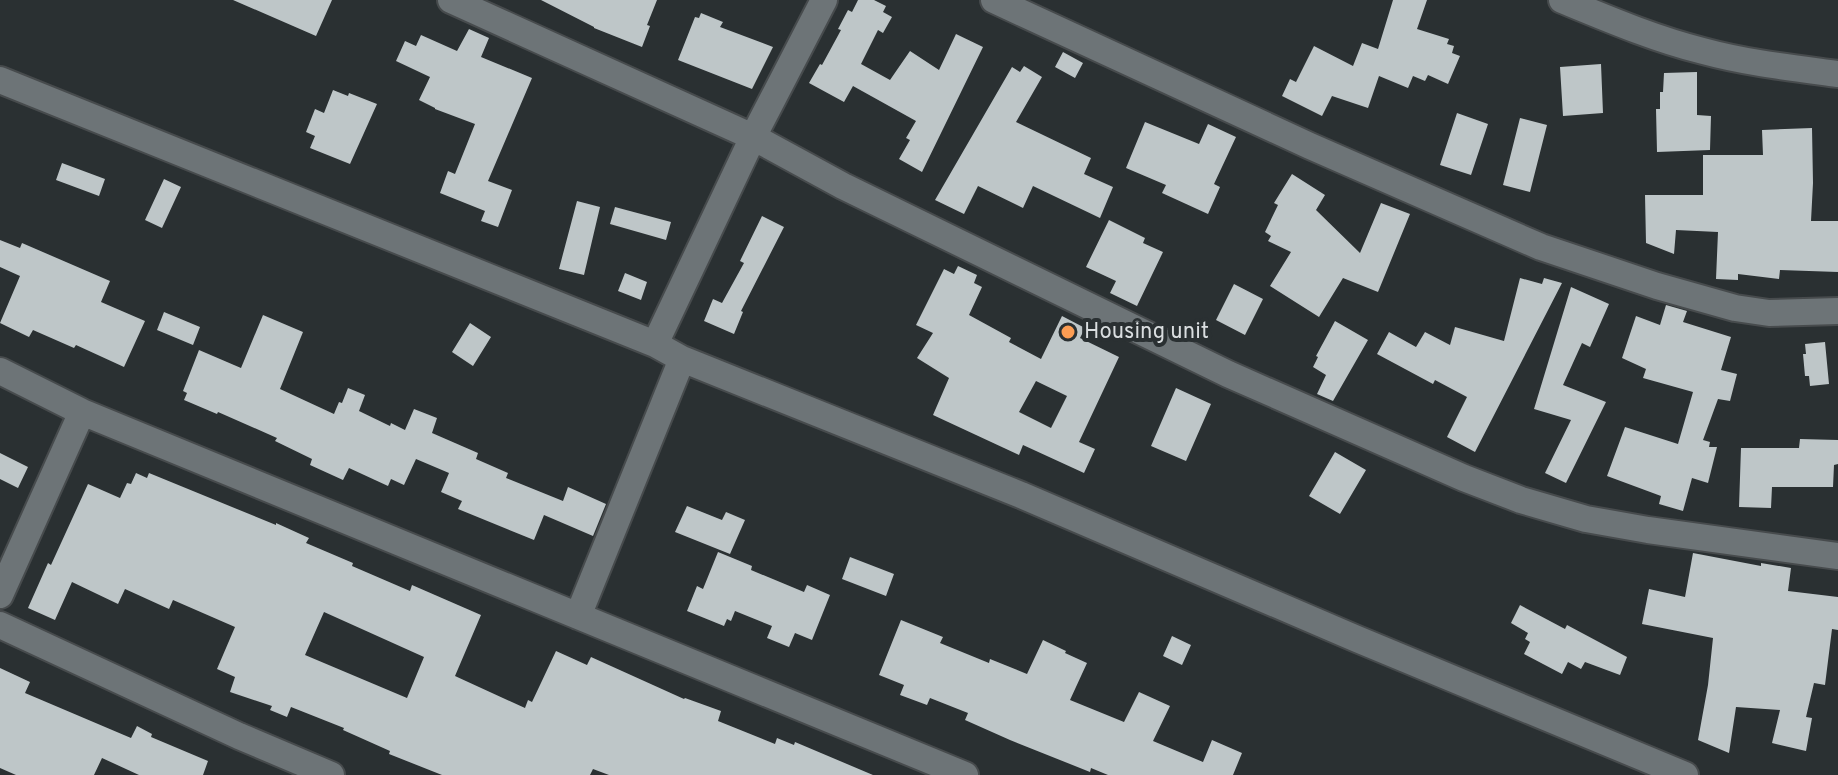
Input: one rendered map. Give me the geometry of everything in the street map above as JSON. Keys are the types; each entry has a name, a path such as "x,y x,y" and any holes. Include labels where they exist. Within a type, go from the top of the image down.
{"street":[{"path":"451,0 753,137 843,186 1213,367 1492,489 1586,519 1838,556"},
{"path":"655,344 753,137 824,0"},
{"path":"994,0 1310,146 1541,247 1657,286 1735,308 1769,313 1838,311"},
{"path":"1562,0 1626,26 1703,51 1775,66 1838,74"},
{"path":"0,80 655,344 682,359 1021,495 1685,775"},
{"path":"578,616 682,359"},
{"path":"0,371 82,412 965,775"},
{"path":"0,595 82,412"},
{"path":"0,625 239,736 331,775"}],"building":[{"path":"233,0 332,0 316,36"},
{"path":"541,0 657,0 642,47 594,28"},
{"path":"858,0 874,0 886,6 883,12 892,17 883,33 878,30 861,64 890,80 910,51 939,70 956,34 983,47 922,172 899,159 916,121 853,86 844,102 809,83 841,30 838,29 848,10 852,12"},
{"path":"1393,0 1427,0 1417,29 1449,39 1447,44 1454,46 1452,53 1460,56 1448,84 1428,75 1425,81 1413,76 1408,88 1379,76 1368,108 1332,96 1322,116 1282,96 1290,79 1296,82 1314,46 1353,66 1362,43 1378,49"},
{"path":"701,13 723,22 720,27 773,47 752,89 678,60 695,17 699,18"},
{"path":"469,29 489,38 481,57 532,78 488,181 512,190 498,227 481,221 485,211 440,193 448,171 455,174 475,124 419,100 430,77 396,61 405,41 416,46 421,35 457,51"},
{"path":"1063,52 1083,63 1075,78 1055,67"},
{"path":"1601,64 1603,113 1563,116 1560,67"},
{"path":"1024,66 1042,77 1016,122 1091,158 1084,174 1113,187 1100,218 1033,186 1023,208 978,186 964,214 935,200 1012,67 1020,72"},
{"path":"1697,72 1697,115 1711,116 1710,150 1657,152 1656,109 1660,109 1664,73"},
{"path":"333,90 377,104 350,164 310,148 315,136 306,132 315,109 324,113"},
{"path":"1457,113 1488,124 1471,175 1440,165"},
{"path":"1520,118 1547,125 1530,192 1503,185"},
{"path":"1145,122 1199,144 1208,124 1236,137 1214,184 1220,187 1208,214 1162,193 1166,185 1126,168"},
{"path":"1812,128 1811,221 1838,221 1838,272 1780,270 1779,279 1738,274 1738,280 1716,279 1718,232 1676,230 1674,254 1646,243 1645,195 1703,195 1703,155 1763,155 1762,130"},
{"path":"62,163 105,179 99,196 56,180"},
{"path":"1292,174 1325,195 1316,210 1360,253 1381,203 1410,214 1378,292 1343,278 1319,317 1270,286 1291,252 1268,241 1271,236 1265,232 1278,205 1274,203"},
{"path":"164,179 181,187 162,228 145,220"},
{"path":"577,201 600,207 584,275 559,269"},
{"path":"615,207 671,222 666,240 610,224"},
{"path":"762,216 784,227 741,311 734,334 704,321 713,299 722,303 744,263 740,261"},
{"path":"1109,220 1145,238 1143,243 1163,252 1137,306 1110,293 1116,281 1086,267"},
{"path":"0,240 20,248 22,243 110,281 101,302 145,321 124,367 76,345 74,348 33,330 29,337 0,323 20,276 0,267"},
{"path":"958,266 977,275 974,283 982,287 969,315 1041,359 1062,316 1085,328 1080,338 1119,357 1079,442 1095,449 1084,473 1023,445 1019,455 933,415 949,378 917,358 933,333 916,325 944,269 954,274","holes":["1036,381 1067,396 1051,428 1019,412"]},
{"path":"625,273 647,282 641,300 618,291"},
{"path":"1520,278 1542,284 1544,278 1562,283 1475,452 1447,437 1467,397 1435,380 1433,384 1377,354 1389,332 1416,347 1425,332 1450,345 1455,327 1504,341"},
{"path":"1234,284 1263,299 1245,335 1216,320"},
{"path":"1571,287 1609,304 1590,347 1582,343 1563,385 1606,402 1566,483 1545,473 1571,420 1534,409"},
{"path":"1666,305 1687,311 1683,322 1731,337 1721,370 1737,374 1730,401 1718,399 1703,440 1710,442 1709,447 1717,447 1708,483 1692,478 1683,511 1659,504 1661,496 1607,476 1625,427 1678,444 1693,392 1643,378 1646,369 1622,358 1636,316 1660,325"},
{"path":"164,312 200,327 193,345 157,330"},
{"path":"263,315 303,332 280,389 334,414 348,388 365,395 359,411 405,430 414,409 437,418 432,433 478,453 476,459 508,473 506,478 563,501 568,487 606,504 593,536 544,515 534,540 458,509 462,501 441,492 449,473 416,459 404,485 391,479 388,486 349,468 343,480 310,465 312,459 275,441 277,438 184,400 187,393 183,391 199,350 241,368"},
{"path":"1335,321 1368,340 1333,401 1317,394 1326,375 1313,367"},
{"path":"470,323 491,337 473,366 452,352"},
{"path":"1825,342 1829,384 1810,386 1809,376 1805,376 1805,344"},
{"path":"1176,388 1211,404 1186,461 1151,446"},
{"path":"1800,439 1838,440 1838,464 1834,465 1833,487 1772,487 1771,508 1739,507 1741,448 1799,448"},
{"path":"1335,452 1366,470 1340,514 1309,496"},
{"path":"0,453 28,467 18,488 0,479"},
{"path":"136,473 147,478 149,473 276,523 309,538 306,543 410,591 412,585 481,615 455,676 525,708 528,700 532,702 556,651 587,665 591,657 684,699 721,711 718,721 775,744 777,738 794,745 795,742 873,775 609,775 593,769 590,775 442,775 389,754 390,751 344,728 291,707 287,717 270,710 272,706 230,692 235,677 217,669 235,627 173,600 169,609 125,589 118,604 72,582 55,620 28,608 88,484 120,498 127,483 131,484","holes":["324,612 424,657 407,698 305,655"]},
{"path":"687,506 722,520 726,512 745,520 730,554 675,532"},
{"path":"718,552 752,566 751,570 804,592 807,585 830,595 812,640 795,633 789,647 767,638 772,626 735,611 731,621 727,619 724,626 687,611 697,586 703,589"},
{"path":"1693,553 1761,566 1761,563 1791,568 1788,591 1838,597 1838,630 1832,629 1825,685 1814,683 1806,717 1812,718 1806,751 1772,743 1780,710 1736,707 1729,753 1698,740 1713,638 1642,624 1649,589 1685,597"},
{"path":"850,557 894,574 886,596 842,579"},
{"path":"1520,605 1565,629 1567,625 1627,657 1620,675 1585,662 1581,669 1568,662 1562,674 1524,654 1530,642 1525,639 1528,633 1511,623"},
{"path":"901,620 943,637 940,643 1027,674 1043,640 1087,663 1070,700 1124,722 1139,692 1170,706 1153,741 1203,762 1212,740 1242,753 1233,775 1108,775 1091,768 1090,772 965,720 968,713 930,698 927,705 900,695 904,685 879,675"},
{"path":"1172,636 1191,645 1182,665 1163,656"},
{"path":"0,668 30,682 25,693 131,738 137,726 152,734 151,737 208,761 203,775 139,775 102,758 94,775 16,775 0,768"}],"place":[{"name":"Housing unit","path":"1068,332"}]}
